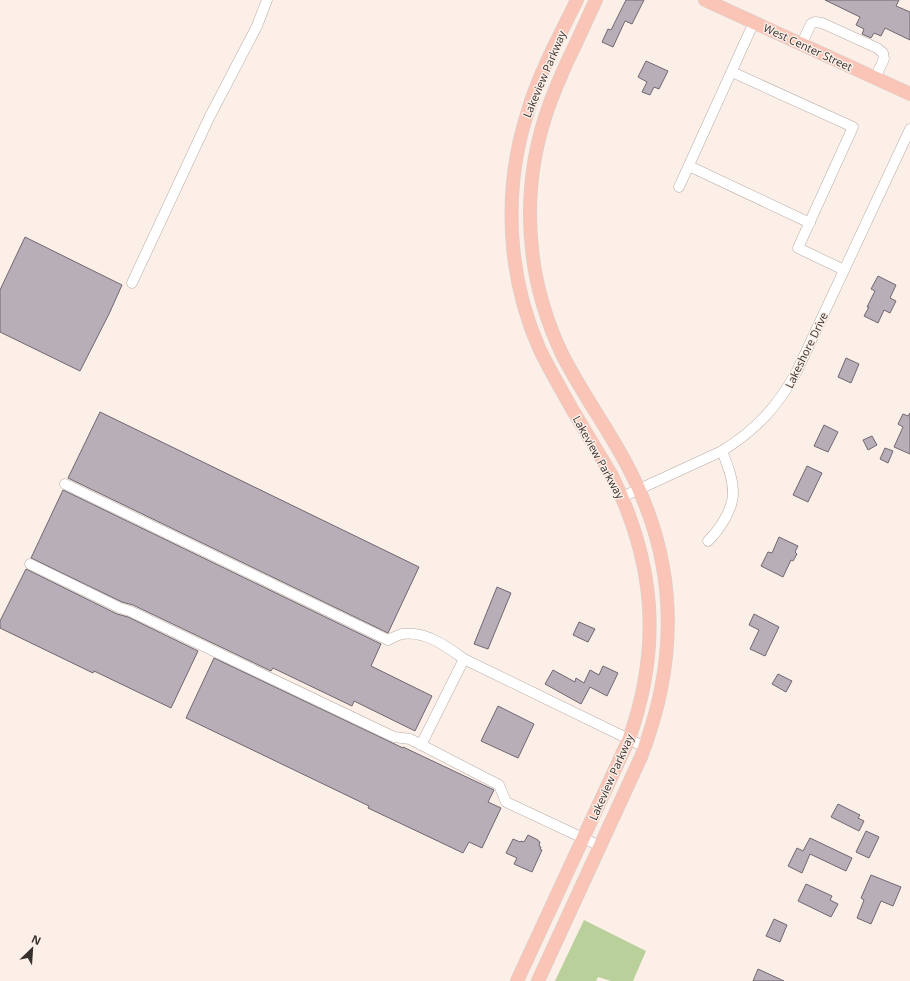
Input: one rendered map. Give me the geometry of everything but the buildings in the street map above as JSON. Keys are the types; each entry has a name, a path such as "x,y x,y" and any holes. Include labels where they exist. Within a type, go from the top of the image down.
{"main road":[{"name":"Lakeview Parkway","path":"517,981 629,739 644,686 649,649 649,613 646,583 642,559 633,524 611,474 554,378 539,347 521,295 512,240 513,184 522,130 538,84 577,0"},
{"name":"Lakeview Parkway","path":"538,981 634,774 645,747 662,687 667,650 668,614 664,577 652,523 627,465 571,370 555,338 543,304 534,268 530,214 532,179 540,134 554,91 596,0"},
{"name":"West Center Street","path":"706,0 910,94"}],"street":[{"path":"132,283 209,118 256,26 267,0"},
{"path":"679,187 754,22"},
{"path":"801,44 811,24 815,22 822,23 877,48 883,53 884,59 875,78"},
{"path":"732,72 852,127 798,248 844,270"},
{"name":"Lakeshore Drive","path":"622,497 722,451 759,424 778,402 796,371 910,129"},
{"path":"689,166 810,223"},
{"path":"708,541 717,532 723,522 733,494 727,463 722,451"},
{"path":"65,484 388,640 402,634 419,634 445,645 464,659 645,747"},
{"path":"30,564 394,737 410,739 499,785 506,802 600,846"},
{"path":"421,745 464,659"}],"green space":[{"path":"584,920 646,951 633,981 611,981 598,977 596,981 555,981"}]}
